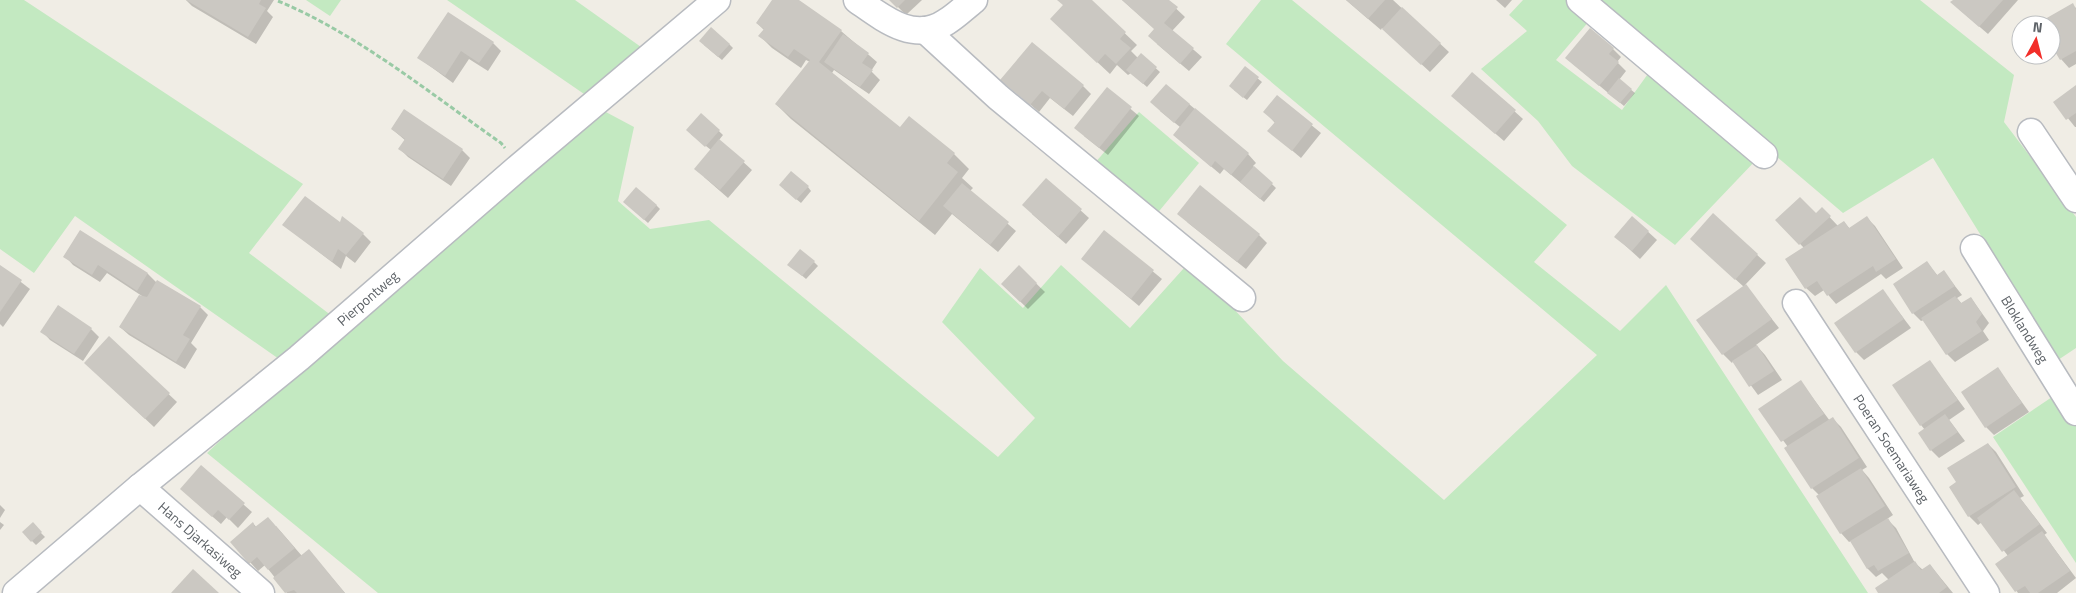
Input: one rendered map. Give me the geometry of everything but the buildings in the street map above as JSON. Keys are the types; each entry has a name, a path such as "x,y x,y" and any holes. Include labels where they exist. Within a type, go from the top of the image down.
{"street":[{"name":"Pierpontweg","path":"16,593 140,487 299,358 519,167 717,0"},
{"path":"857,0 886,21 908,30 925,30 945,24 974,0"},
{"path":"1580,0 1764,155"},
{"path":"925,30 998,97 1242,298"},
{"path":"2031,132 2076,199"},
{"name":"Bloklandweg","path":"1974,248 2076,412"},
{"name":"Poeran Soemariaweg","path":"1796,303 1986,593"},
{"name":"Hans Djarkasiweg","path":"140,487 261,593"}],"path":[{"path":"278,1 323,22 374,55 501,143 519,167"}],"green space":[{"path":"0,0 24,0 303,184 249,253 332,316 279,359 75,216 34,273 0,249"},
{"path":"306,0 341,0 330,16"},
{"path":"447,0 575,0 641,47 587,96"},
{"path":"1261,0 1292,0 1567,225 1534,262 1620,331 1666,285 1868,593 378,593 207,453 323,345 604,111 634,127 618,201 650,229 709,220 998,457 1035,418 942,322 980,268 1023,308 1061,265 1130,328 1184,268 1229,304 1283,361 1444,500 1597,355 1226,44"},
{"path":"1523,0 1567,0 1590,20 1556,60 1622,110 1650,71 1757,159 1675,245 1572,166 1538,121 1481,69 1527,31 1509,15"},
{"path":"1592,0 1920,0 2014,75 2004,122 2076,217 2076,348 2058,360 1933,158 1843,213"},
{"path":"1139,112 1199,163 1155,216 1094,164"},
{"path":"2055,395 2076,427 2076,563 1993,437"}]}
